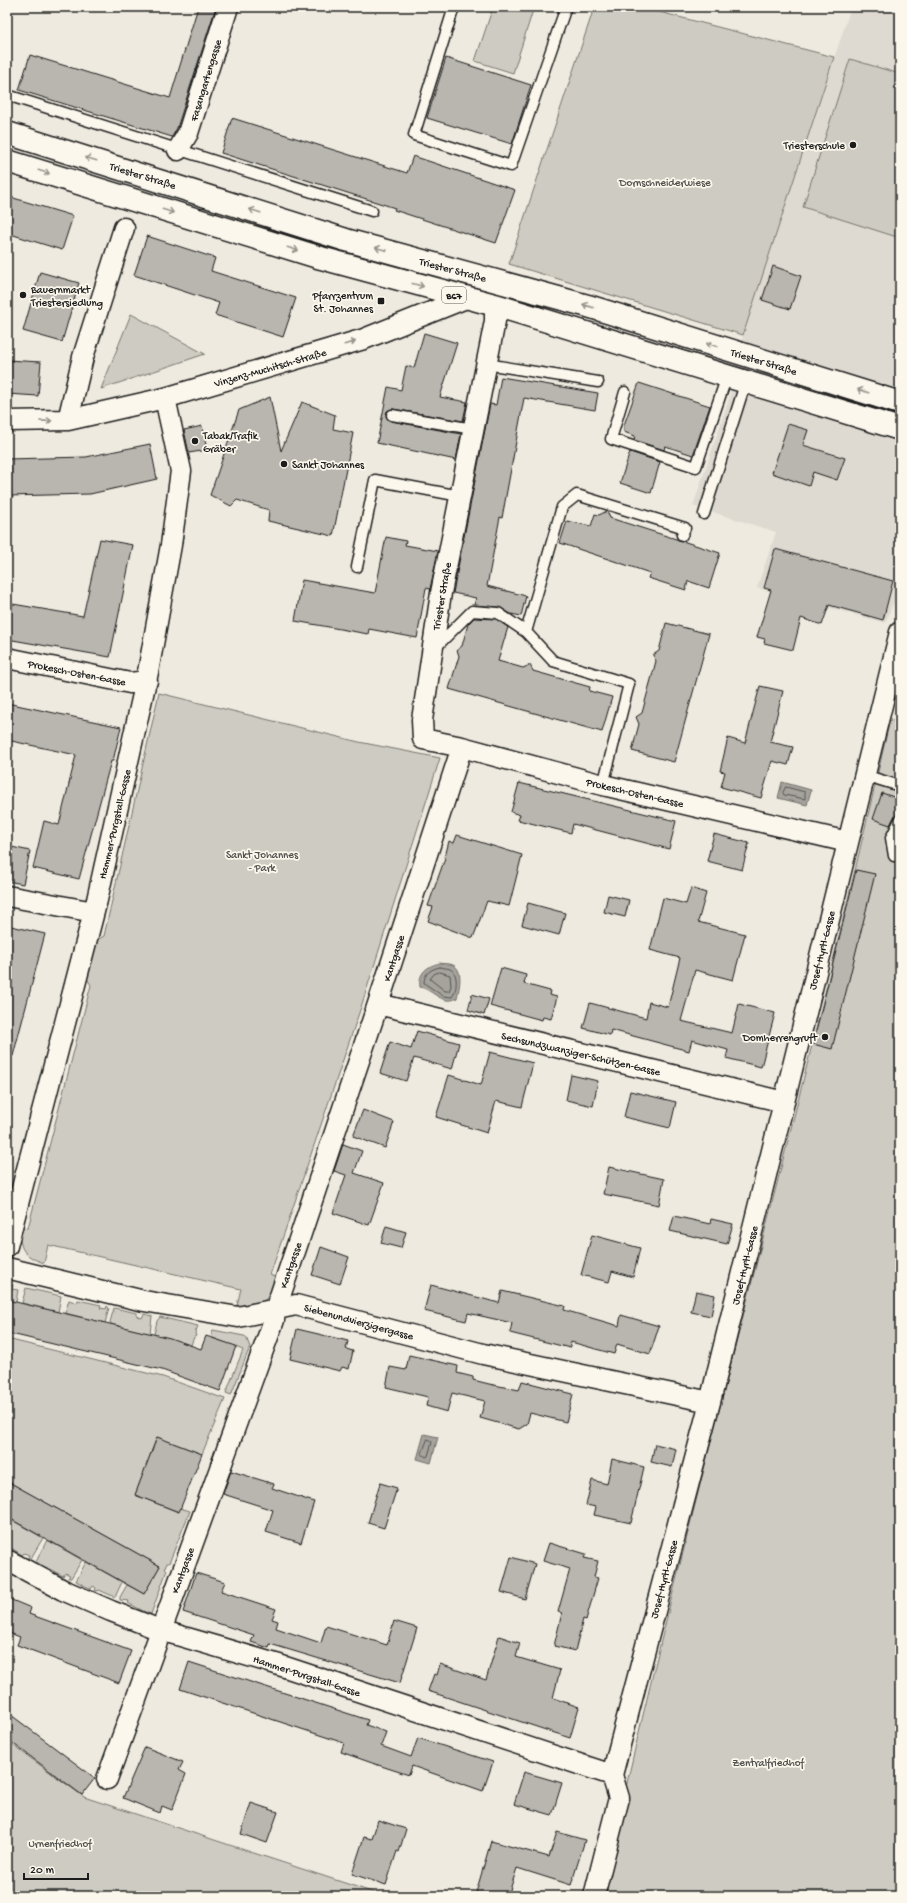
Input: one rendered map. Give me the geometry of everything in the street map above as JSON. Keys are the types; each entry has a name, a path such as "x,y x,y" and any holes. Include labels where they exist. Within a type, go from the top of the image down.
{"main road":[{"name":"Triester Straße","path":"7,133 346,240 588,306 900,403"},
{"name":"B67","path":"7,161 332,261 495,305 900,429"}],"street":[{"name":"Fasangartengasse","path":"178,150 188,133 228,7"},
{"path":"68,420 83,357 124,228"},
{"name":"Vinzenz-Muchitsch-Straße","path":"7,421 68,420 165,398 364,339 466,298"},
{"name":"Triester Straße","path":"432,651 441,593 495,321 495,305"},
{"name":"Hammer-Purgstall-Gasse","path":"7,1246 94,912 147,681 171,545 181,471 165,398"},
{"name":"Josef-Hyrtl-Gasse","path":"612,1775 710,1402 900,632"},
{"name":"Prokesch-Osten-Gasse","path":"432,651 422,720 423,739 462,747 603,785 848,842"},
{"name":"Prokesch-Osten-Gasse","path":"7,658 130,682 147,681"},
{"name":"Kantgasse","path":"107,1779 274,1320 275,1311 462,747"},
{"path":"7,896 94,912"},
{"name":"Sechsundzwanziger-Schützen-Gasse","path":"378,1004 784,1102"},
{"name":"Siebenundvierzigergasse","path":"7,1268 144,1301 238,1317 275,1311 296,1305 483,1354 710,1402"},
{"name":"Hammer-Purgstall-Gasse","path":"7,1560 63,1590 160,1630 276,1664 612,1775"},
{"path":"594,1896 619,1798 612,1775"}],"lane":[{"path":"454,7 414,135 511,166 566,7"},
{"path":"7,95 372,211"},
{"path":"486,364 598,382"},
{"path":"625,392 610,440 696,468 736,378"},
{"path":"704,514 736,378"},
{"path":"392,415 473,429"},
{"path":"357,567 374,480 460,496"},
{"path":"526,632 562,507 577,495 684,528 682,535"},
{"path":"432,651 472,611 498,613 526,632 553,661 629,684 603,785"},
{"path":"864,775 900,786"},
{"path":"894,856 890,838 900,820"}],"shaded area":[{"path":"851,7 900,7 900,588 885,623 757,588 776,532 693,506 729,399 743,335"}],"green space":[{"path":"493,7 534,7 513,73 475,61"},
{"name":"Dornschneiderwiese","path":"608,7 640,7 834,57 743,335 509,264 593,11"},
{"path":"850,59 900,74 900,238 803,207"},
{"path":"131,314 205,354 101,389"},
{"name":"Sankt Johannes - Park","path":"159,693 359,742 440,758 361,1007 270,1275 278,1278 267,1297 263,1301 253,1306 237,1305 241,1289 48,1245 44,1263 27,1254 21,1246 20,1240 21,1227 28,1228 91,985 86,977 95,941 104,936"},
{"name":"Zentralfriedhof","path":"890,720 900,723 900,1896 601,1896 671,1601 820,1015"},
{"path":"7,1285 13,1285 12,1289 18,1290 16,1302 7,1300"},
{"path":"26,1288 61,1296 58,1312 22,1303"},
{"path":"69,1300 77,1303 78,1300 101,1305 100,1308 106,1309 107,1306 109,1308 105,1323 65,1313"},
{"path":"114,1308 137,1313 137,1316 142,1318 144,1314 152,1316 150,1334 111,1324 110,1322"},
{"path":"160,1317 198,1326 195,1333 196,1336 194,1337 191,1345 154,1334 157,1321"},
{"path":"213,1330 244,1336 246,1337 250,1347 231,1395 226,1393 243,1350 211,1337"},
{"path":"7,1339 163,1377 225,1399 202,1454 157,1437 135,1495 178,1512 180,1508 190,1511 169,1563 167,1563 165,1568 167,1570 151,1614 128,1603 129,1601 120,1600 120,1597 127,1585 144,1594 160,1566 7,1481"},
{"path":"8,1518 43,1538 31,1558 28,1558 29,1555 24,1553 22,1555 7,1545"},
{"path":"47,1540 82,1560 71,1578 68,1578 70,1575 65,1573 63,1576 36,1562"},
{"path":"86,1562 122,1582 115,1597 99,1590 95,1591 96,1588 93,1586 91,1589 76,1581"},
{"name":"Urnenfriedhof","path":"7,1741 84,1797 384,1896 7,1896"}],"water":[{"path":"782,782 811,790 807,805 778,798"},
{"path":"440,963 453,965 459,971 460,980 457,998 452,1000 443,999 420,987 420,978 424,971 431,966"},
{"path":"424,1434 438,1437 431,1463 417,1459"}],"building":[{"path":"198,7 216,7 177,128 172,137 19,90 30,55 170,98"},
{"path":"446,58 531,85 512,144 427,118"},
{"path":"232,118 407,173 413,156 515,190 496,243 394,210 395,208 221,153"},
{"path":"7,196 73,216 62,250 7,233"},
{"path":"147,236 215,258 211,271 296,298 283,337 215,315 219,303 134,275"},
{"path":"773,266 801,276 790,309 762,300"},
{"path":"40,272 79,283 62,342 23,331"},
{"path":"424,333 457,343 440,397 467,402 463,421 393,409 387,411 386,417 391,421 461,434 456,460 377,443 388,387 401,390 406,366 414,368"},
{"path":"7,360 41,362 38,396 7,394"},
{"path":"501,377 598,393 595,410 524,398 502,518 500,517 487,586 526,596 521,616 511,614 499,607 474,605 476,598 453,593 490,404 496,405"},
{"path":"639,383 710,406 693,455 665,446 664,450 634,440 635,436 624,432 624,425"},
{"name":"Sankt Johannes","path":"270,397 281,451 302,402 335,415 333,429 353,433 333,536 268,521 269,510 237,500 231,506 210,495 239,410"},
{"path":"788,424 808,430 803,445 845,458 837,480 813,472 809,486 772,473"},
{"name":"Tabak/Trafik Gräber","path":"202,426 207,450 189,453 184,430"},
{"path":"150,444 157,479 90,494 7,496 7,459 86,457"},
{"path":"630,452 660,462 651,493 620,483"},
{"path":"607,511 610,518 720,553 709,588 688,581 686,590 648,578 650,573 560,543 567,521 591,526 595,514 599,515"},
{"path":"386,537 406,541 405,545 438,551 430,589 426,588 417,638 369,629 368,634 295,621 302,580 375,593"},
{"path":"100,539 133,545 110,657 7,639 7,603 83,616"},
{"path":"775,549 893,581 883,620 829,605 822,625 801,618 793,650 764,643 765,639 757,637 771,590 764,588"},
{"path":"474,618 496,619 508,627 498,661 523,668 530,665 533,671 590,687 589,691 612,697 602,732 449,689 459,656 457,650 462,646 468,624"},
{"path":"666,623 709,634 674,762 632,751 639,724 636,717 642,713 656,661 653,655 659,651"},
{"path":"760,686 783,691 770,742 793,747 788,765 772,761 761,798 721,787 725,772 720,771 728,738 745,743"},
{"path":"7,703 121,727 113,761 111,761 79,879 33,868 44,821 59,825 76,755 7,740"},
{"path":"519,783 676,821 669,849 573,824 571,833 518,820 520,815 511,812"},
{"path":"882,793 900,799 899,814 894,817 890,825 873,819"},
{"path":"714,834 749,843 742,870 707,861"},
{"path":"457,835 522,855 509,906 487,901 473,938 428,921 433,907 428,906 444,861 449,841 454,843"},
{"path":"7,846 30,851 23,884 7,881"},
{"path":"856,870 875,874 832,1049 813,1044"},
{"path":"691,888 706,893 698,922 745,934 733,980 695,970 681,1021 732,1033 739,1004 775,1013 761,1067 726,1058 728,1050 692,1040 689,1051 611,1030 610,1035 583,1028 590,1003 646,1018 649,1002 668,1007 680,958 650,950 663,898 686,904"},
{"path":"608,895 629,900 625,917 604,912"},
{"path":"528,903 565,913 559,935 522,925"},
{"path":"7,925 45,934 13,1056 7,1055"},
{"path":"501,968 526,975 524,984 550,991 549,995 557,997 551,1019 543,1017 542,1020 490,1006"},
{"path":"472,994 489,999 484,1015 468,1010"},
{"path":"417,1031 459,1043 452,1069 414,1058 406,1081 380,1073 390,1042 411,1049"},
{"path":"490,1052 533,1063 522,1107 496,1101 487,1133 436,1117 449,1075 481,1085"},
{"path":"571,1075 598,1081 593,1106 566,1100"},
{"path":"630,1091 676,1102 670,1128 624,1117"},
{"path":"363,1110 394,1122 385,1148 353,1136"},
{"path":"343,1144 362,1151 354,1173 384,1183 369,1225 333,1213 346,1175 334,1171"},
{"path":"609,1167 664,1179 659,1205 603,1194"},
{"path":"674,1216 710,1224 711,1219 733,1224 727,1244 670,1231"},
{"path":"386,1226 406,1232 401,1248 381,1243"},
{"path":"592,1235 640,1248 633,1277 612,1271 609,1282 581,1275"},
{"path":"321,1247 349,1257 340,1284 312,1275"},
{"path":"431,1285 499,1303 502,1291 565,1306 564,1310 619,1326 621,1315 659,1326 650,1354 617,1344 614,1354 571,1342 570,1348 510,1333 512,1323 468,1313 466,1321 424,1311"},
{"path":"696,1291 715,1295 711,1316 691,1312"},
{"path":"7,1300 170,1338 201,1349 206,1336 236,1346 220,1391 162,1370 7,1333"},
{"path":"297,1329 348,1341 346,1349 353,1351 349,1369 342,1367 340,1371 290,1359"},
{"path":"409,1355 458,1366 457,1373 473,1377 473,1380 489,1384 519,1390 522,1381 573,1394 566,1422 530,1413 527,1424 519,1429 480,1418 485,1401 452,1393 447,1412 426,1406 428,1397 386,1387 390,1367 406,1370"},
{"path":"157,1437 202,1454 179,1512 135,1495"},
{"path":"655,1444 676,1449 672,1467 651,1462"},
{"path":"612,1459 644,1467 631,1523 594,1515 596,1507 586,1505 592,1480 607,1484"},
{"path":"231,1471 274,1484 272,1488 314,1502 301,1543 266,1532 273,1510 223,1494"},
{"path":"7,1481 160,1566 144,1594 7,1517"},
{"path":"380,1483 397,1488 384,1528 368,1523"},
{"path":"549,1543 586,1554 584,1558 598,1561 594,1577 598,1578 586,1620 583,1619 575,1651 554,1646 562,1613 558,1612 570,1569 543,1561"},
{"path":"511,1557 535,1564 525,1599 501,1592"},
{"path":"196,1573 225,1582 221,1591 276,1609 272,1619 278,1621 276,1628 321,1643 326,1626 387,1645 394,1621 417,1628 400,1683 270,1644 269,1648 251,1642 254,1635 183,1612"},
{"path":"7,1598 31,1608 29,1614 131,1651 119,1683 17,1645 20,1637 7,1632"},
{"path":"499,1636 520,1643 516,1657 560,1670 553,1698 579,1707 570,1738 428,1691 434,1674 437,1675 440,1664 486,1680"},
{"path":"189,1662 368,1720 366,1725 386,1732 381,1746 411,1757 418,1738 493,1762 483,1791 412,1766 409,1775 375,1764 341,1752 344,1743 180,1689"},
{"path":"7,1712 95,1778 82,1795 7,1739"},
{"path":"145,1747 183,1762 179,1770 186,1774 172,1810 162,1806 160,1813 123,1798"},
{"path":"524,1772 562,1783 552,1815 514,1804"},
{"path":"251,1803 278,1812 267,1843 241,1834"},
{"path":"378,1820 406,1829 386,1885 352,1874 364,1837 372,1839"},
{"path":"557,1832 585,1840 571,1885 517,1868 508,1896 475,1896 491,1841 549,1857"}],"place":[{"name":"Triesterschule","path":"853,145"},
{"name":"Bauernmarkt Triestersiedlung","path":"23,295"},
{"name":"Pfarrzentrum St. Johannes","path":"381,301"},
{"name":"Tabak/Trafik Gräber","path":"195,441"},
{"name":"Sankt Johannes","path":"284,464"},
{"name":"Domherrengruft","path":"825,1037"}]}
